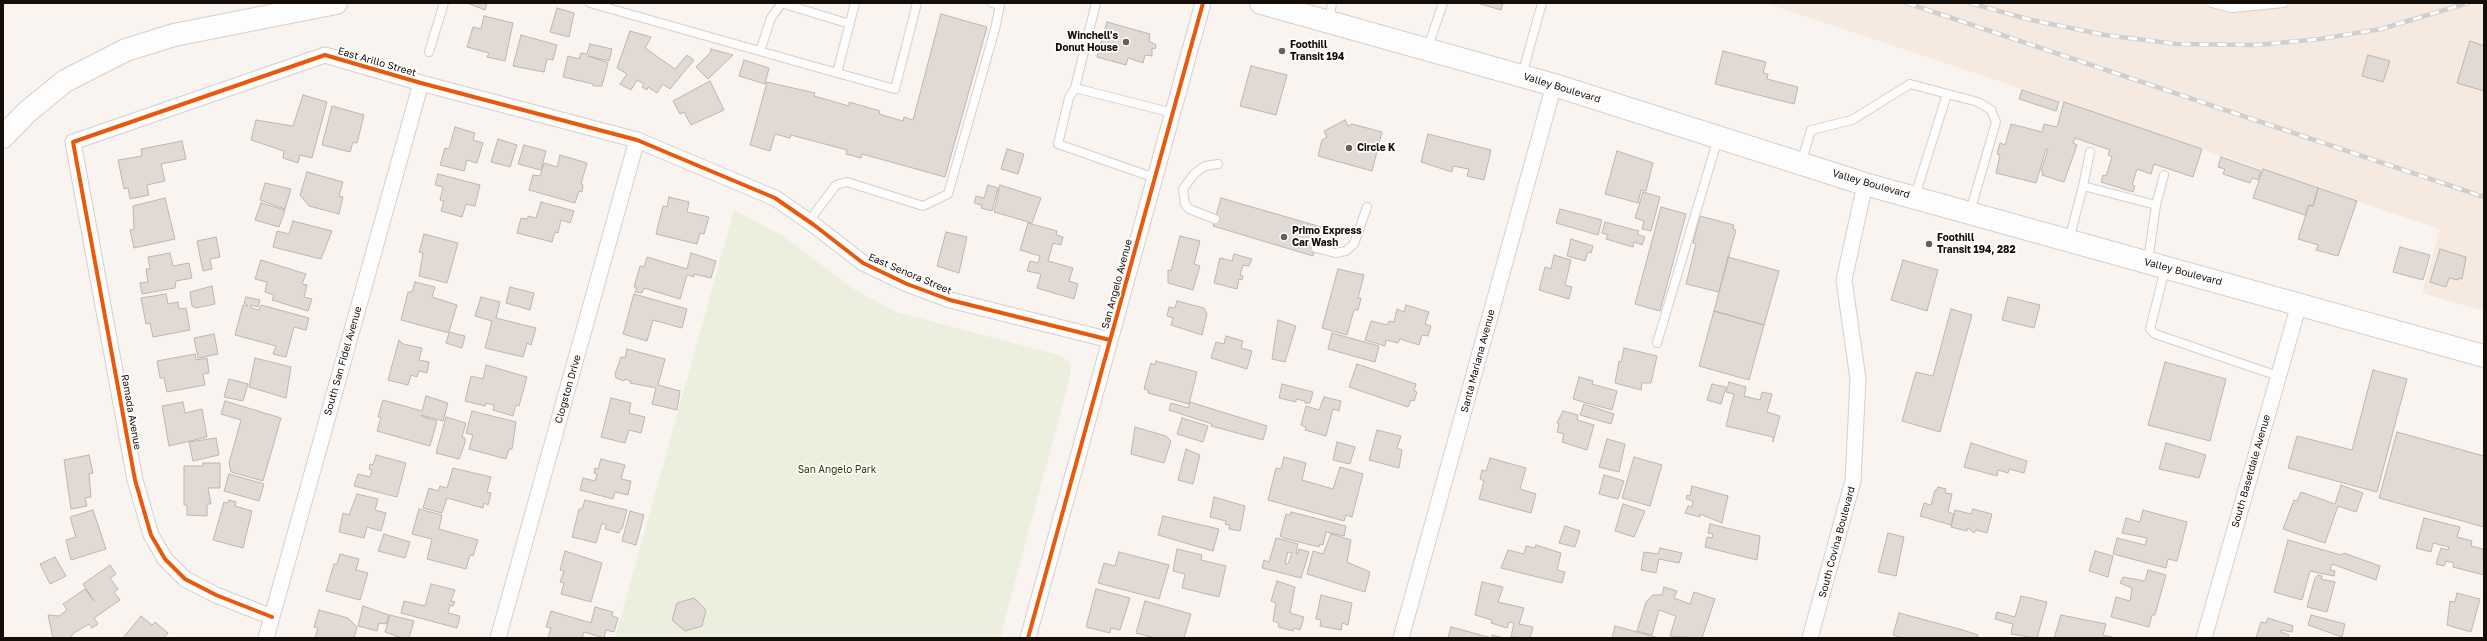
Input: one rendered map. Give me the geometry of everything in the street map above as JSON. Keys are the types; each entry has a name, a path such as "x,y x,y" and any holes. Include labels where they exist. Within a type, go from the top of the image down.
{"main road":[{"path":"3,137 28,112 66,81 126,50 174,35 336,3"},
{"name":"Valley Boulevard","path":"1261,3 1330,12 1427,50 1554,85 1865,184 2484,356"}],"street":[{"name":"San Angelo Avenue","path":"1028,638 1203,3"},
{"name":"East Arillo Street","path":"73,142 325,55 420,83 637,140"},
{"name":"South San Fidel Avenue","path":"266,638 420,83"},
{"name":"Santa Mariana Avenue","path":"1401,638 1554,85"},
{"name":"East Senora Street","path":"637,140 775,198 809,221 863,263 907,284 950,300 1110,340"},
{"name":"Clogston Drive","path":"498,638 637,140"},
{"name":"Ramada Avenue","path":"73,142 136,480 151,535 165,559 185,579 216,595 272,617"},
{"name":"South Covina Boulevard","path":"1810,638 1853,481 1858,379 1844,280 1865,184"},
{"name":"South Basetdale Avenue","path":"2204,638 2299,304"}],"lane":[{"path":"429,52 444,3"},
{"path":"590,3 895,89 917,3"},
{"path":"760,51 771,18 781,3 850,24"},
{"path":"837,73 855,3"},
{"path":"809,221 836,185 847,182 923,206 948,194 995,29 1000,5 992,3"},
{"path":"1096,3 1076,88 1069,98 1058,144 1155,178"},
{"path":"1427,50 1443,3"},
{"path":"1522,76 1542,3"},
{"path":"2212,3 2232,8 2284,3"},
{"path":"1800,163 1811,130 1852,120 1910,84 1978,102 1991,110 1996,122 1970,213"},
{"path":"1076,88 1172,113"},
{"path":"1915,197 1947,94"},
{"path":"1657,342 1718,137"},
{"path":"2069,240 2090,152"},
{"path":"1215,219 1189,209 1185,204 1183,189 1194,174 1206,166 1218,164"},
{"path":"2164,175 2156,205 2156,264 2150,329 2155,334 2278,376"},
{"path":"2083,186 2156,205"},
{"path":"1316,248 1335,253 1346,251 1354,244 1367,207"}],"shaded area":[{"path":"1766,3 2484,3 2484,311 2422,293 2440,229"}],"green space":[{"name":"San Angelo Park","path":"734,210 781,235 852,288 896,312 1062,356 1070,363 1070,377 1000,638 615,638"}],"building":[{"path":"467,3 487,3 485,10"},
{"path":"1477,3 1503,3 1501,10"},
{"path":"557,8 574,13 569,37 550,32"},
{"path":"941,14 987,27 945,177 862,154 861,158 846,154 847,150 791,135 790,138 775,134 770,151 750,145 767,82 815,93 814,96 849,106 849,102 880,111 879,114 903,121 904,117 913,120"},
{"path":"484,16 513,23 505,61 487,57 489,53 467,47 473,27 481,29"},
{"path":"1107,22 1150,34 1149,41 1156,45 1155,49 1152,48 1152,56 1145,55 1143,63 1128,58 1126,65 1097,57"},
{"path":"630,31 651,37 645,48 675,69 687,55 694,60 670,89 663,84 657,93 648,87 647,90 642,87 644,84 637,80 631,90 620,84 627,74 617,68"},
{"path":"521,35 557,45 553,60 547,59 544,72 513,66"},
{"path":"2470,41 2484,46 2484,91 2457,83"},
{"path":"590,44 612,49 609,61 588,56 608,63 602,86 593,86 593,84 563,77 568,56 579,59 581,53 587,54"},
{"path":"711,49 733,55 708,79 696,67 710,53"},
{"path":"1723,51 1766,62 1763,73 1768,74 1767,79 1798,87 1794,104 1715,84"},
{"path":"2368,55 2390,61 2383,82 2362,76"},
{"path":"744,60 769,68 765,84 739,76"},
{"path":"1251,66 1287,75 1276,115 1240,106"},
{"path":"710,81 724,110 691,125 684,112 680,114 673,101"},
{"path":"2022,90 2059,102 2056,111 2019,99"},
{"path":"303,95 327,102 312,158 300,155 298,163 283,158 284,151 251,140 256,120 293,126"},
{"path":"2064,102 2202,149 2193,177 2154,164 2151,174 2137,169 2132,185 2135,186 2133,192 2101,182 2103,175 2106,176 2112,157 2108,155 2110,150 2075,138 2073,143 2077,145 2064,182 2042,175 2043,172 2041,171 2048,150 2046,149 2036,183 1996,173 2000,155 1997,154 2000,143 2005,145 2011,124 2042,132 2044,124 2057,127"},
{"path":"332,106 364,115 357,143 353,142 350,152 322,145"},
{"name":"Circle K","path":"1345,120 1348,126 1352,124 1382,132 1372,171 1318,156 1322,140 1327,137 1324,131"},
{"path":"455,127 475,133 473,140 483,143 477,163 467,160 464,171 440,165 445,148 449,149"},
{"path":"1428,134 1491,150 1484,180 1467,176 1469,169 1453,166 1452,172 1421,162"},
{"path":"498,139 517,145 510,167 491,162"},
{"path":"182,141 186,159 161,164 165,181 147,185 149,195 130,199 128,188 124,189 118,160 142,156 141,149"},
{"path":"524,145 546,151 541,170 518,164"},
{"path":"1007,149 1024,154 1018,174 1001,169"},
{"path":"1617,151 1653,163 1646,191 1641,190 1638,203 1605,194"},
{"path":"560,155 587,163 581,184 583,185 582,192 579,191 575,203 529,190 533,175 540,176 544,163 557,167"},
{"path":"2221,157 2261,171 2258,180 2252,178 2250,183 2223,174 2225,169 2218,167"},
{"path":"2263,169 2318,188 2313,206 2309,205 2305,215 2253,198"},
{"path":"307,172 343,182 339,196 343,197 339,214 309,206 300,195"},
{"path":"438,174 480,185 475,206 466,204 462,217 441,211 444,201 440,200 443,187 435,185"},
{"path":"265,183 291,189 285,209 260,200"},
{"path":"988,185 998,188 992,211 981,208 982,205 974,203 976,196 984,198"},
{"path":"1000,185 1041,198 1032,223 994,212"},
{"path":"2318,188 2357,201 2338,256 2316,250 2318,245 2298,239 2309,205 2313,206"},
{"path":"1643,192 1660,197 1651,231 1642,229 1644,221 1635,218"},
{"path":"669,197 689,202 687,212 709,217 704,234 700,233 697,244 656,234 663,206 667,207"},
{"path":"165,198 175,239 134,248 130,230 134,229 133,206"},
{"name":"Primo Express Car Wash","path":"1221,198 1321,227 1313,256 1213,226"},
{"path":"541,202 574,211 570,223 561,220 558,233 555,232 552,242 517,233 521,218 528,219 528,216 536,218"},
{"path":"261,203 285,210 279,227 255,220"},
{"path":"1661,207 1686,214 1660,311 1635,304"},
{"path":"1560,209 1602,220 1598,235 1556,223"},
{"path":"1700,216 1734,225 1733,229 1736,230 1719,292 1686,284 1696,244 1693,243"},
{"path":"293,221 332,231 321,259 273,247 277,231 289,234"},
{"path":"1605,222 1639,231 1637,234 1645,237 1642,245 1634,242 1633,247 1606,239 1608,235 1602,233"},
{"path":"1028,223 1057,231 1056,235 1063,237 1061,245 1053,243 1048,261 1073,268 1069,281 1078,284 1074,299 1037,288 1041,274 1027,271 1030,261 1038,263 1040,256 1020,250"},
{"path":"946,232 967,237 959,273 937,266"},
{"path":"424,234 458,243 447,283 419,276 423,253 419,252"},
{"path":"1180,236 1200,241 1194,264 1200,266 1193,290 1168,283 1168,270 1171,271"},
{"path":"216,237 220,257 210,259 212,269 203,271 197,241"},
{"path":"1571,239 1593,246 1591,253 1588,252 1585,261 1567,256"},
{"path":"2400,247 2430,255 2423,280 2393,272"},
{"path":"2440,249 2466,257 2462,279 2459,278 2458,280 2449,278 2446,287 2430,282"},
{"path":"170,253 173,266 189,263 192,278 176,281 175,288 142,294 140,283 148,282 146,269 150,269 148,257"},
{"path":"691,253 716,261 711,278 694,274 694,277 687,275 680,299 644,288 642,293 635,292 637,287 634,287 640,266 644,267 647,257 687,269"},
{"path":"1234,254 1252,259 1249,266 1243,265 1240,275 1243,276 1242,280 1239,279 1237,289 1214,283 1220,258 1232,261"},
{"path":"1554,255 1571,260 1565,285 1572,287 1569,299 1539,290 1545,267 1551,269"},
{"path":"1728,257 1779,271 1764,325 1714,311"},
{"path":"261,260 306,274 302,284 307,285 304,297 312,299 308,311 272,300 274,295 265,292 267,282 255,279"},
{"path":"1903,260 1938,270 1927,311 1891,300"},
{"path":"1338,269 1364,275 1358,298 1361,298 1358,310 1354,310 1347,335 1322,328"},
{"path":"415,282 435,287 432,297 457,305 449,332 465,336 462,348 446,343 449,333 401,320 408,292 412,292"},
{"path":"212,286 215,304 196,308 192,306 190,292"},
{"path":"510,287 534,293 530,310 506,303"},
{"path":"166,294 168,304 178,302 179,309 186,308 190,330 153,337 150,323 146,324 141,298"},
{"path":"634,294 687,309 682,328 653,320 647,341 623,334"},
{"path":"246,297 260,300 258,307 251,305 251,308 259,310 261,305 309,318 306,330 294,327 286,357 273,354 276,346 235,335 243,305 248,306 244,303"},
{"path":"481,297 500,302 496,318 536,328 531,345 527,343 523,357 485,348 492,321 475,316"},
{"path":"2008,297 2040,305 2034,328 2002,320"},
{"path":"1177,301 1204,308 1207,314 1202,335 1171,325 1173,318 1167,316 1169,307 1175,308"},
{"path":"1406,305 1429,312 1425,324 1431,326 1428,336 1422,335 1419,345 1400,339 1398,343 1386,340 1385,346 1365,340 1371,321 1387,325 1389,321 1394,322 1397,309 1404,312"},
{"path":"1951,309 1972,315 1940,432 1902,421 1916,372 1933,376"},
{"path":"1714,311 1764,325 1749,380 1699,366"},
{"path":"1278,320 1296,326 1285,362 1272,359"},
{"path":"1332,333 1379,346 1375,362 1328,349"},
{"path":"214,334 218,354 198,358 194,338"},
{"path":"1226,336 1243,341 1241,348 1252,351 1247,369 1211,358 1216,342 1224,344"},
{"path":"399,340 403,344 422,348 419,360 429,362 427,373 419,371 417,377 411,375 408,385 388,380"},
{"path":"1624,348 1657,356 1651,383 1642,383 1641,390 1615,383 1619,361 1621,362"},
{"path":"627,349 665,359 658,385 680,391 677,410 652,404 656,388 630,383 631,381 625,379 624,381 616,378 615,374 621,357 625,358"},
{"path":"195,354 196,360 207,358 209,373 203,374 205,385 167,392 164,378 160,378 157,361"},
{"path":"255,358 291,367 286,398 249,387"},
{"path":"1156,361 1197,372 1189,404 1148,393 1148,390 1144,389 1151,363 1155,365"},
{"path":"2165,362 2226,379 2210,441 2148,425"},
{"path":"1357,364 1416,384 1414,391 1417,392 1414,401 1411,400 1408,407 1349,387"},
{"path":"486,365 527,377 519,406 516,405 513,416 493,410 494,405 486,403 485,406 465,401 471,376 483,379"},
{"path":"2373,370 2407,379 2377,492 2288,468 2297,436 2352,450"},
{"path":"1579,377 1593,381 1592,384 1617,391 1612,410 1573,399"},
{"path":"229,379 248,384 243,401 224,397"},
{"path":"1729,382 1746,387 1744,396 1760,400 1762,392 1772,394 1767,412 1780,416 1773,442 1773,437 1726,426 1734,394 1726,392"},
{"path":"1282,384 1313,392 1310,403 1305,403 1305,401 1296,399 1296,402 1279,398"},
{"path":"1712,384 1726,387 1721,404 1707,400"},
{"path":"426,396 448,403 443,421 421,415 437,421 430,446 377,431 381,417 378,417 383,400 422,411"},
{"path":"1324,397 1341,401 1339,411 1333,409 1326,436 1305,430 1306,427 1301,425 1306,406 1319,410"},
{"path":"611,398 631,403 629,413 645,417 641,433 629,430 625,443 601,437"},
{"path":"225,401 281,418 263,481 231,472 229,463 241,420 221,414"},
{"path":"183,402 185,413 202,409 207,437 169,446 162,406"},
{"path":"1190,402 1267,426 1263,440 1211,426 1212,424 1169,410 1171,403 1188,408"},
{"path":"1584,404 1614,414 1611,424 1580,415"},
{"path":"472,411 516,422 512,449 509,449 506,459 469,449 473,435 466,433"},
{"path":"1563,411 1578,415 1577,420 1594,425 1587,450 1562,442 1564,434 1557,432 1559,424 1557,423"},
{"path":"446,417 466,423 462,437 465,438 465,443 459,459 436,453"},
{"path":"1182,418 1208,426 1203,442 1177,434"},
{"path":"1135,427 1166,436 1171,441 1164,463 1131,454"},
{"path":"1377,430 1401,436 1397,448 1402,450 1399,468 1369,460"},
{"path":"2397,432 2484,456 2484,527 2379,498"},
{"path":"216,438 219,455 193,461 189,442"},
{"path":"1607,439 1625,444 1619,472 1599,467"},
{"path":"1337,442 1355,447 1350,464 1333,460"},
{"path":"1971,443 2027,461 2024,473 2009,469 2008,473 1998,470 1997,476 1964,467"},
{"path":"2166,443 2206,455 2199,478 2159,469"},
{"path":"1186,449 1200,455 1193,484 1178,480"},
{"path":"89,455 93,473 89,474 91,497 85,498 87,506 71,509 64,460"},
{"path":"376,455 406,463 397,497 354,486 358,474 370,477 372,470 369,469 370,464 373,465"},
{"path":"1284,457 1306,463 1302,480 1333,489 1340,467 1363,474 1352,517 1346,515 1344,521 1268,500 1276,468 1281,469"},
{"path":"1634,457 1662,465 1650,506 1622,498"},
{"path":"1490,458 1526,468 1520,489 1536,494 1531,513 1479,499 1484,481 1480,479 1482,470 1486,471"},
{"path":"601,459 625,465 621,479 631,481 628,495 615,492 613,499 580,490 583,478 595,481 597,474 594,473 595,468 598,469"},
{"path":"203,463 220,463 220,488 208,488 211,504 207,504 207,516 187,515 187,505 184,505 184,466 203,466"},
{"path":"453,468 491,477 487,492 491,493 488,505 484,503 483,508 447,498 442,513 423,508 429,488 438,491 440,486 447,488"},
{"path":"229,474 264,484 259,501 224,491"},
{"path":"1604,475 1624,481 1618,499 1599,494"},
{"path":"2341,485 2363,493 2356,512 2338,506 2325,543 2283,529 2294,500 2297,501 2301,492 2335,504"},
{"path":"1692,486 1728,496 1722,523 1700,514 1700,517 1685,513 1688,506 1692,507 1693,501 1686,499 1687,495 1690,496"},
{"path":"1938,487 1946,489 1945,493 1952,494 1948,512 1954,514 1951,525 1920,516 1924,503 1931,505 1935,490 1937,490"},
{"path":"357,494 378,499 375,510 386,513 381,531 367,527 364,538 339,532 343,513 349,515"},
{"path":"1214,497 1245,506 1240,531 1229,529 1230,525 1225,524 1226,521 1210,517"},
{"path":"229,500 236,502 235,506 252,511 243,548 213,540 224,502 228,503"},
{"path":"585,500 627,510 622,529 620,529 619,533 605,529 606,525 602,523 596,543 572,537 579,509 582,509"},
{"path":"1623,504 1645,511 1634,537 1615,531"},
{"path":"419,509 442,515 439,529 478,540 473,556 470,555 466,569 427,559 432,539 412,534"},
{"path":"1973,509 1992,514 1987,533 1976,530 1974,533 1968,528 1967,531 1951,527 1955,510 1971,514"},
{"path":"93,510 106,549 71,560 66,540 76,537 70,517"},
{"path":"2143,510 2187,522 2177,561 2168,559 2166,568 2113,554 2117,538 2145,545 2147,538 2122,533 2126,518 2140,522"},
{"path":"630,511 644,515 636,545 622,541"},
{"path":"1291,512 1346,526 1344,536 1326,532 1323,545 1320,544 1319,547 1283,538 1280,536 1286,514 1290,515"},
{"path":"1163,516 1219,529 1213,551 1158,535"},
{"path":"2424,518 2460,527 2457,537 2472,541 2471,546 2483,549 2484,575 2453,567 2454,563 2446,561 2444,566 2436,564 2441,548 2448,550 2449,547 2433,543 2431,552 2416,548"},
{"path":"1710,524 1760,536 1757,560 1705,547 1707,537 1712,538 1713,534 1708,533"},
{"path":"1565,526 1580,531 1575,547 1559,543"},
{"path":"1888,533 1904,537 1896,576 1878,572"},
{"path":"384,534 410,542 405,558 378,551"},
{"path":"1331,534 1351,540 1347,562 1370,572 1365,592 1307,574 1313,551 1323,554"},
{"path":"1276,538 1298,544 1296,554 1298,554 1299,549 1309,552 1301,578 1262,568 1264,560 1269,562","holes":["1288,552 1292,553 1288,564 1285,563"]},
{"path":"2288,540 2341,555 2344,553 2380,566 2376,580 2332,564 2330,570 2335,571 2334,576 2310,571 2302,600 2274,592"},
{"path":"1536,545 1561,553 1557,570 1565,572 1562,583 1501,568 1508,550 1524,554 1526,546 1535,548"},
{"path":"1660,548 1682,553 1679,563 1659,559 1656,573 1641,570 1644,552 1658,554"},
{"path":"1177,549 1202,555 1201,560 1226,566 1219,597 1182,588 1185,574 1173,571"},
{"path":"565,551 602,563 591,602 561,594 564,583 560,582 564,571 560,570"},
{"path":"2095,551 2113,556 2108,577 2089,571"},
{"path":"1119,552 1169,565 1159,599 1098,583 1104,563 1115,566"},
{"path":"340,554 359,559 356,570 368,573 360,600 326,591 334,564 337,564"},
{"path":"55,557 66,576 50,584 40,564"},
{"path":"110,565 116,574 110,578 118,589 114,592 120,600 94,618 98,624 92,628 89,624 74,633 70,638 53,638 48,615 59,616 67,610 63,604 85,589 94,601 83,584"},
{"path":"2148,570 2166,575 2155,615 2152,615 2149,627 2111,617 2116,597 2130,601 2132,588 2120,583 2123,577 2145,581"},
{"path":"2318,575 2322,576 2321,579 2335,582 2327,612 2307,607 2315,578"},
{"path":"1277,581 1295,587 1290,613 1304,617 1300,630 1294,628 1293,631 1278,627 1279,623 1273,621 1276,603 1271,601"},
{"path":"1482,582 1503,587 1498,602 1524,608 1519,624 1533,627 1530,638 1511,637 1514,623 1509,622 1507,628 1491,623 1492,620 1475,615"},
{"path":"431,584 455,590 451,601 455,602 453,606 450,605 448,613 460,616 457,628 401,613 404,601 425,606"},
{"path":"1664,587 1677,591 1674,598 1690,604 1694,592 1715,599 1702,638 1670,636 1676,616 1659,610 1652,635 1637,631 1646,602 1653,595 1662,595"},
{"path":"1096,589 1130,598 1120,630 1111,628 1110,633 1086,627"},
{"path":"2457,593 2480,599 2471,632 2447,625 2450,601 2455,602"},
{"path":"1321,595 1352,603 1348,625 1342,623 1341,630 1320,626 1321,620 1316,619"},
{"path":"2021,596 2047,602 2037,638 2011,634 2013,624 1995,619 1997,612 2015,617"},
{"path":"694,598 706,610 702,626 685,631 672,620 677,603"},
{"path":"1145,601 1191,614 1184,638 1155,638 1136,633"},
{"path":"363,606 389,615 386,624 379,623 377,631 358,626"},
{"path":"595,607 613,612 612,616 618,618 614,632 606,630 604,638 584,632 582,638 548,638 551,628 546,627 551,611 591,623"},
{"path":"319,610 348,618 357,627 354,638 315,638 318,628 314,627"},
{"path":"1899,613 1978,635 1977,638 1903,638 1893,635"},
{"path":"390,615 414,621 409,638 402,638 385,632"},
{"path":"2061,615 2106,624 2103,635 2116,638 2054,638"},
{"path":"2311,615 2345,624 2342,637 2308,625"},
{"path":"141,616 152,625 155,622 168,633 164,638 123,638"},
{"path":"2268,618 2293,626 2292,632 2281,630 2281,632 2289,635 2288,638 2256,638 2261,622 2266,623"},
{"path":"1615,626 1659,638 1612,638"},
{"path":"1451,627 1492,638 1448,638"},
{"path":"1492,635 1504,638 1492,638"}],"railway":[{"path":"1907,3 2484,197"},
{"path":"1970,3 2031,20 2105,35 2177,44 2256,45 2320,39 2381,29 2468,3"}],"cycle path":[{"path":"1028,638 1203,3"},
{"path":"272,617 216,595 185,579 165,559 151,535 135,480 73,142 325,55 421,83 637,140 775,198 814,225 863,263 907,284 950,300 1110,340"}],"place":[{"name":"Winchell's Donut House","path":"1126,42"},
{"name":"Foothill Transit 194","path":"1282,51"},
{"name":"Circle K","path":"1349,148"},
{"name":"Primo Express Car Wash","path":"1284,237"},
{"name":"Foothill Transit 194, 282","path":"1929,244"}]}
